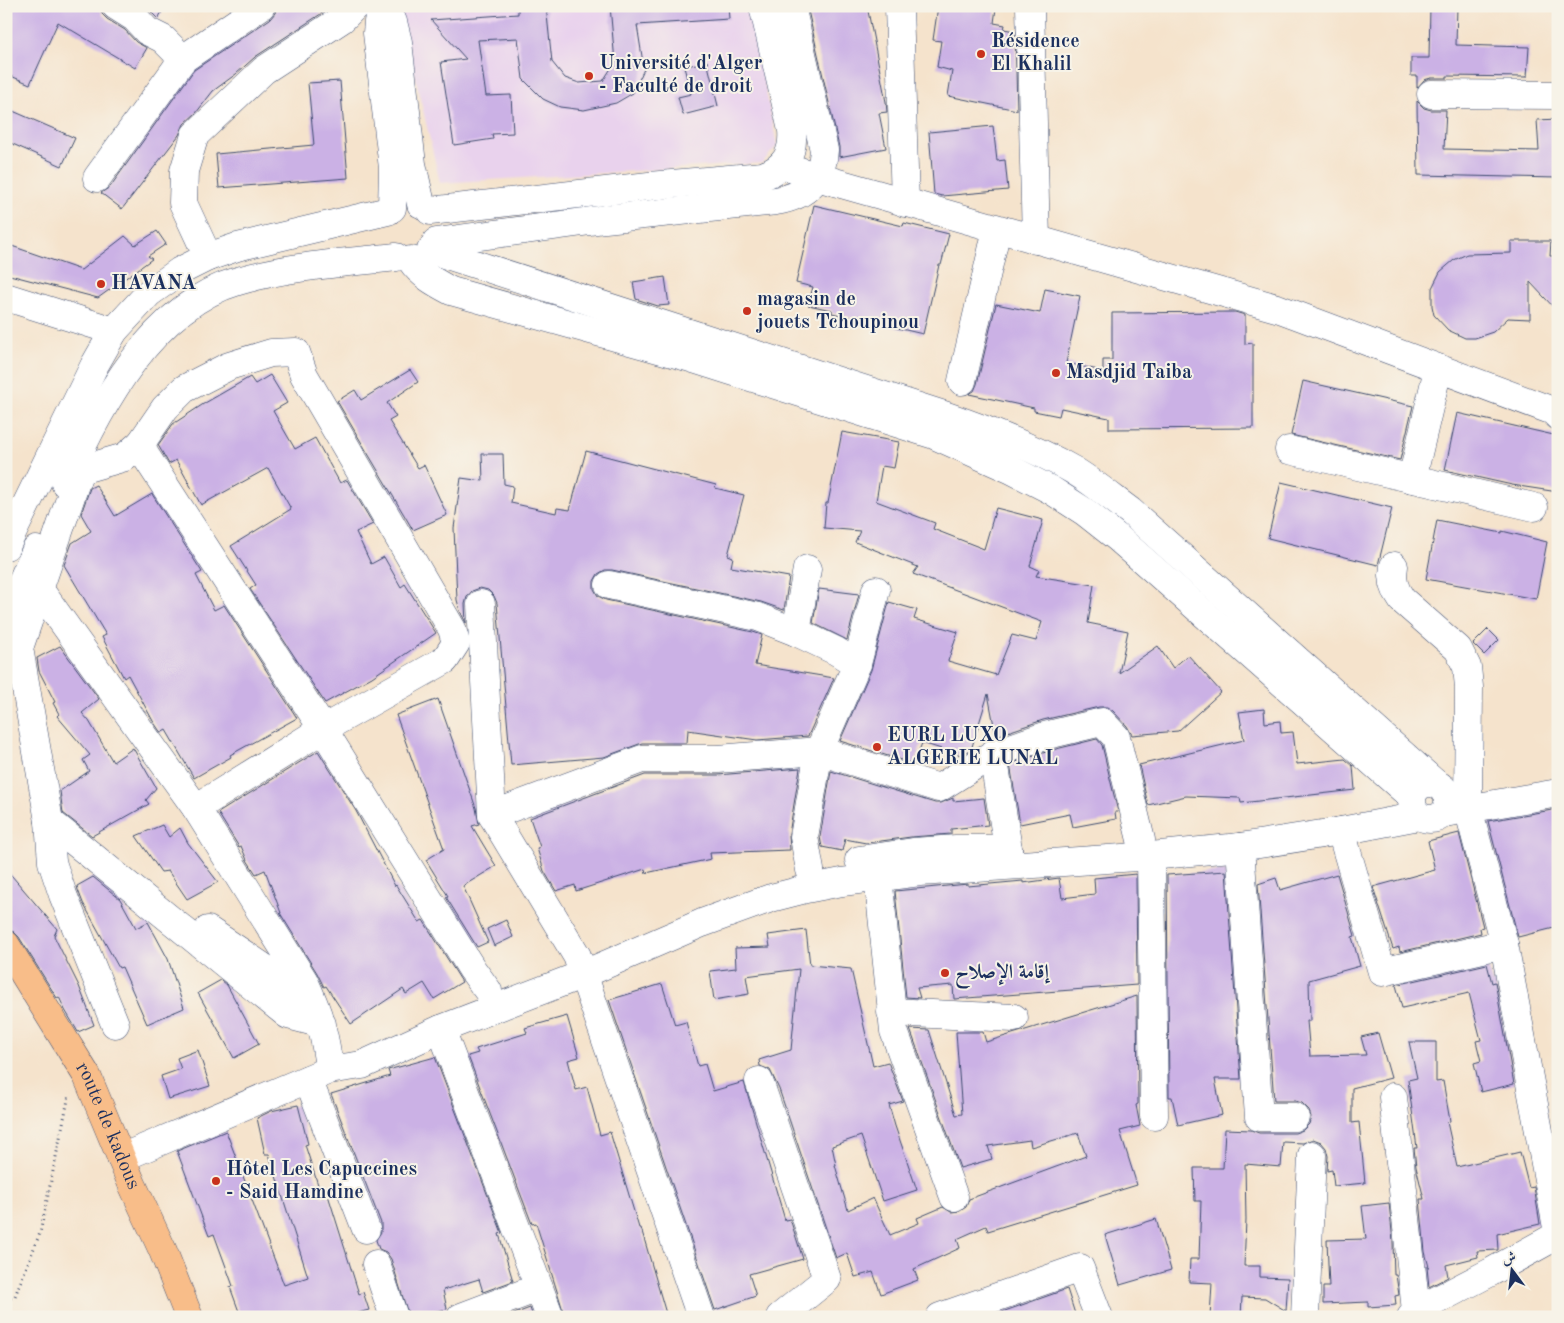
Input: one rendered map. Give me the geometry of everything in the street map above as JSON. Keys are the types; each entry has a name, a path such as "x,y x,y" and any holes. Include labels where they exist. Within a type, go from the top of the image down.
{"main road":[{"name":"route de kadous","path":"6,945 87,1076 163,1251 189,1317"}],"street":[{"path":"116,6 135,18 147,31 163,39 183,59"},
{"path":"97,178 183,59 261,6"},
{"path":"208,257 184,203 184,171 195,135 264,70 342,19 355,6"},
{"path":"381,6 378,33 393,168 390,209 383,219 381,236 389,252 418,252"},
{"path":"386,6 397,36 412,164 425,208 434,216 438,229 418,252 415,267 426,277 452,291 687,357 934,435 1012,470 1051,490 1085,512 1118,538 1438,801 1504,944 1558,1234 1413,1314 1393,1097"},
{"path":"6,546 94,366 114,331 149,293 180,271 208,257 237,247 390,209 406,202 425,208 763,176 773,172 787,159 792,150 793,140 763,6"},
{"path":"6,617 75,461 109,395 137,356 165,324 197,299 236,281 273,272 418,252 605,219 776,202 799,194 809,187 816,177 823,159 822,140 791,6"},
{"path":"899,6 905,203"},
{"path":"1030,6 1036,240"},
{"path":"1431,94 1558,95"},
{"path":"782,165 905,203 1280,309 1553,411 1558,416"},
{"path":"962,381 997,229"},
{"path":"6,296 114,331"},
{"path":"116,1024 63,895 52,862 49,821 20,648 80,470 126,456 141,444 165,408 184,389 229,366 271,353 296,352 304,375 452,629 456,642 445,660 323,729 196,808"},
{"path":"1412,479 1438,369"},
{"path":"141,444 145,455 323,729 472,969 488,990"},
{"path":"1289,450 1534,507"},
{"path":"1394,566 1394,584 1402,600 1458,650 1467,667 1469,687 1438,801"},
{"path":"796,632 808,569"},
{"path":"609,585 758,617 796,632 836,651 857,664"},
{"path":"39,589 196,808 304,981 319,1016 327,1044 318,1074 366,1229"},
{"path":"810,870 804,837 818,751 857,664 876,590"},
{"path":"480,604 492,815 581,965 701,1317"},
{"path":"492,815 642,759 718,759 818,751 939,788 993,754 1048,735 1102,722 1116,737 1146,848 1154,1116"},
{"path":"993,754 1008,849"},
{"path":"121,1158 318,1074 362,1065 734,893 781,877 810,870 878,867 920,872 1146,848 1308,823 1558,779"},
{"path":"318,1074 355,1049 488,990 581,965 744,907 806,889 842,882 913,852 956,849 1240,847 1342,831 1438,801 1558,794"},
{"path":"49,821 266,969 319,1016"},
{"path":"1342,831 1382,972 1504,944"},
{"path":"1240,847 1259,1117 1295,1117"},
{"path":"878,867 894,1031 954,1197"},
{"path":"891,1012 1014,1018"},
{"path":"441,1029 550,1317"},
{"path":"759,1082 827,1279 780,1317"},
{"path":"1306,1317 1312,1155"},
{"path":"376,1264 394,1317"},
{"path":"940,1317 1080,1268 1099,1317"},
{"path":"462,1317 538,1288"}],"path":[{"path":"6,1300 15,1296 40,1233 77,1060"}],"shaded area":[{"name":"Université d'Alger - Faculté de droit","path":"399,6 749,6 777,146 762,163 440,183"}],"building":[{"path":"6,6 101,6 102,14 107,19 125,30 136,42 147,48 135,68 58,22 30,84 6,74"},
{"path":"145,6 165,6 158,19"},
{"path":"280,6 333,6 255,57 213,91 196,113 184,124 179,135 122,209 101,193 110,187 194,70 270,19"},
{"path":"518,6 546,6 552,62 565,78 579,83 603,81 615,62 610,6 728,6 729,19 637,25 644,69 633,93 616,103 584,110 560,107 543,99 523,79 518,38 478,40 486,96 511,95 513,133 492,134 493,139 454,145 441,62 466,59 431,20 518,14"},
{"path":"807,6 867,6 886,102 887,112 879,113 886,148 839,157 839,147"},
{"name":"Résidence El Khalil","path":"938,6 984,6 996,8 994,23 1005,25 1004,29 1015,31 1017,110 948,96 952,71 937,67 941,41 933,40"},
{"path":"1430,6 1457,6 1456,45 1529,47 1527,77 1447,76 1447,78 1424,80 1417,88 1417,76 1411,76 1411,58 1429,58"},
{"path":"707,61 718,106 683,115 678,97 691,94 684,67"},
{"path":"340,81 348,178 219,188 216,154 314,145 308,83"},
{"path":"1417,101 1424,108 1446,110 1444,149 1539,151 1537,120 1558,119 1558,178 1418,175"},
{"path":"6,108 75,138 62,166 6,141"},
{"path":"993,126 997,161 1005,160 1008,190 942,196 934,194 929,132"},
{"path":"814,205 903,226 904,223 949,234 941,265 939,265 923,334 832,313 832,310 808,305 813,287 796,283"},
{"path":"157,231 166,244 148,256 152,259 98,298 6,274 6,244 81,270 125,236 135,245"},
{"path":"1511,241 1551,241 1550,256 1558,256 1558,312 1530,282 1530,319 1508,318 1493,332 1475,338 1465,338 1448,330 1434,315 1432,306 1432,288 1440,272 1454,260 1467,254 1511,253"},
{"path":"665,277 669,305 658,306 636,299 633,282"},
{"path":"1045,289 1080,296 1066,363 1103,371 1103,360 1112,360 1112,313 1235,312 1245,315 1245,344 1253,343 1253,428 1109,429 1109,418 1061,408 1059,416 1034,411 1034,408 969,394 974,391 977,384 996,304 1040,313"},
{"path":"410,370 418,382 387,403 396,417 389,421 418,468 424,465 447,515 413,530 337,401 355,390 361,400"},
{"path":"270,375 287,403 273,411 295,449 315,438 340,483 347,480 373,524 356,532 371,564 384,557 401,587 405,584 436,633 372,677 325,703 250,589 256,585 231,546 291,509 268,468 201,505 176,460 169,464 158,445 173,424 205,403 250,377 255,384"},
{"path":"1303,381 1413,406 1400,460 1291,435"},
{"path":"1457,413 1558,436 1558,492 1512,485 1445,470"},
{"path":"842,432 899,442 894,468 882,466 876,501 935,523 933,529 984,549 996,508 1043,520 1030,566 1039,570 1036,576 1094,585 1088,623 1128,631 1119,673 1158,646 1173,668 1188,655 1221,692 1178,731 1132,735 1127,726 1113,711 1107,707 1099,707 1043,720 996,736 988,694 971,750 961,755 922,743 914,764 840,741 871,670 889,602 917,610 914,619 958,632 948,661 996,675 1012,635 1036,641 1042,622 913,574 918,567 855,542 860,531 824,528 826,503 828,503"},
{"path":"586,451 716,485 715,488 744,495 728,555 733,557 731,567 789,577 784,610 761,602 612,570 605,570 598,574 594,581 594,589 598,596 606,600 762,635 755,665 834,678 808,736 757,740 688,730 687,743 642,743 604,757 511,765 497,603 494,596 488,590 480,588 472,591 467,597 465,604 466,623 457,600 454,528 461,478 483,481 482,454 503,454 504,484 513,486 511,503 556,513 557,508 570,510"},
{"path":"1281,482 1392,508 1378,565 1268,538"},
{"path":"96,485 115,516 152,494 202,572 196,575 214,610 224,605 297,718 230,755 231,757 194,778 166,730 161,733 153,721 128,675 124,678 102,637 106,635 64,565 72,543 91,531 81,514 90,488"},
{"path":"1437,520 1502,533 1502,531 1547,542 1536,599 1426,579"},
{"path":"819,589 859,594 847,640 813,623"},
{"path":"1488,629 1499,640 1484,655 1473,644"},
{"path":"60,646 99,699 82,713 89,721 113,762 133,748 156,788 146,800 149,804 92,836 63,813 60,791 89,771 83,760 90,755 57,716 59,714 53,703 55,702 39,671 37,658"},
{"path":"438,699 476,808 479,824 472,826 496,866 463,886 488,942 477,947 426,860 444,849 396,715"},
{"path":"1264,709 1265,723 1280,721 1281,733 1293,732 1297,764 1345,759 1353,766 1355,790 1241,803 1240,798 1186,796 1148,805 1139,765 1244,740 1239,712"},
{"path":"1097,739 1102,745 1118,812 1115,812 1116,819 1073,827 1070,814 1020,824 1010,764 1052,750"},
{"path":"318,751 356,811 395,886 419,922 423,920 462,982 434,999 424,983 406,994 403,989 351,1024 326,986 324,987 280,913 265,870 256,874 241,846 239,847 218,813"},
{"path":"800,768 789,834 790,850 710,853 711,859 646,873 645,869 576,891 575,885 556,891 544,871 537,848 540,847 530,818 645,775 718,775"},
{"path":"831,771 935,803 941,803 953,798 953,801 984,798 988,825 951,829 951,834 866,843 845,839 842,851 822,847 820,837"},
{"path":"1558,809 1558,927 1518,937 1488,821"},
{"path":"162,825 169,837 180,828 188,843 218,882 187,899 168,871 161,872 136,836"},
{"path":"1459,833 1483,927 1480,928 1481,933 1400,952 1399,947 1393,949 1373,887 1435,870 1428,841"},
{"path":"6,869 57,929 54,936 79,986 94,1025 78,1032 59,997 57,998 19,937 14,932 6,929"},
{"path":"1226,871 1241,1079 1215,1079 1222,1115 1178,1125 1172,1097 1169,1097 1167,875"},
{"path":"1136,874 1137,985 954,999 953,985 917,988 920,998 906,997 895,891 968,884 968,886 1023,881 1023,883 1059,878 1062,898 1095,894 1094,878"},
{"path":"1337,874 1355,936 1352,937 1360,966 1309,980 1310,1021 1307,1021 1310,1056 1366,1055 1361,1037 1378,1033 1391,1078 1352,1088 1352,1123 1359,1122 1365,1183 1334,1186 1332,1170 1327,1171 1328,1156 1326,1148 1321,1142 1313,1139 1303,1143 1283,1142 1281,1167 1245,1164 1246,1220 1244,1266 1260,1266 1260,1277 1288,1278 1286,1311 1265,1298 1242,1297 1241,1317 1210,1317 1212,1283 1189,1282 1190,1259 1199,1259 1201,1201 1195,1201 1194,1168 1223,1168 1225,1129 1251,1130 1259,1133 1295,1133 1303,1130 1309,1124 1311,1117 1309,1110 1302,1103 1274,1101 1258,884 1276,878 1280,890"},
{"path":"93,877 120,899 136,928 148,922 168,959 184,1008 147,1024 122,967 119,968 83,903 78,890 77,886"},
{"path":"506,920 513,937 494,946 487,929"},
{"path":"806,930 810,965 851,969 873,1066 888,1062 903,1101 889,1105 917,1190 883,1201 861,1136 832,1146 835,1165 848,1210 873,1198 890,1235 919,1223 917,1218 943,1207 951,1212 960,1211 966,1207 969,1199 1086,1156 1078,1133 1031,1147 1030,1140 988,1146 992,1159 960,1168 910,1029 929,1030 956,1115 962,1114 956,1032 983,1032 986,1042 1137,996 1138,1104 1136,1105 1140,1126 1120,1131 1137,1185 988,1231 986,1226 957,1239 960,1248 914,1269 918,1280 881,1294 873,1272 855,1277 847,1253 836,1258 779,1089 770,1070 760,1066 759,1060 791,1050 799,969 746,976 749,994 714,1000 710,971 736,968 735,948 770,947 768,935"},
{"path":"1487,964 1492,983 1495,982 1514,1084 1481,1092 1474,1063 1481,1061 1476,1041 1481,1040 1469,993 1402,1008 1396,985"},
{"path":"221,980 227,985 259,1044 234,1058 198,993"},
{"path":"662,984 675,1025 686,1022 698,1066 705,1064 713,1091 744,1082 785,1220 790,1219 803,1259 749,1274 756,1296 715,1310 609,1000"},
{"path":"567,1016 579,1057 568,1060 576,1090 587,1087 600,1135 610,1132 667,1317 565,1317 536,1223 532,1224 468,1056 478,1053 476,1049 527,1033 525,1028"},
{"path":"1409,1042 1436,1042 1436,1082 1443,1081 1450,1121 1447,1122 1457,1167 1520,1152 1529,1188 1534,1187 1540,1224 1497,1234 1498,1250 1477,1251 1478,1257 1446,1265 1448,1277 1429,1287 1427,1267 1429,1267 1425,1252 1420,1199 1424,1199 1416,1167 1414,1148 1417,1148 1408,1080 1417,1078"},
{"path":"198,1050 210,1086 168,1099 161,1076 181,1069 177,1058"},
{"path":"435,1057 502,1233 499,1234 513,1281 483,1292 479,1279 443,1290 447,1309 409,1317 391,1259 386,1252 379,1249 376,1240 381,1232 381,1223 331,1094 390,1076 388,1070"},
{"path":"298,1105 308,1144 305,1145 322,1197 328,1195 359,1294 363,1292 369,1310 358,1313 360,1317 241,1317 230,1287 233,1286 214,1234 209,1236 177,1151 226,1131 284,1285 308,1277 269,1154 265,1154 257,1118 271,1111"},
{"path":"1389,1203 1394,1275 1396,1275 1399,1295 1395,1296 1396,1305 1368,1307 1368,1302 1323,1304 1323,1287 1329,1287 1327,1240 1366,1239 1362,1206"},
{"path":"1156,1219 1171,1270 1120,1285 1105,1235"},
{"path":"1067,1289 1076,1317 988,1317"},
{"path":"530,1308 533,1317 506,1317"}],"place":[{"name":"Résidence El Khalil","path":"981,54"},
{"name":"Université d'Alger - Faculté de droit","path":"589,76"},
{"name":"HAVANA","path":"101,284"},
{"name":"magasin de jouets Tchoupinou","path":"747,311"},
{"name":"Masdjid Taiba","path":"1056,373"},
{"name":"EURL LUXO ALGERIE LUNAL","path":"877,747"},
{"name":"إقامة الإصلاح","path":"945,973"},
{"name":"Hôtel Les Capuccines - Said Hamdine","path":"216,1181"}]}
